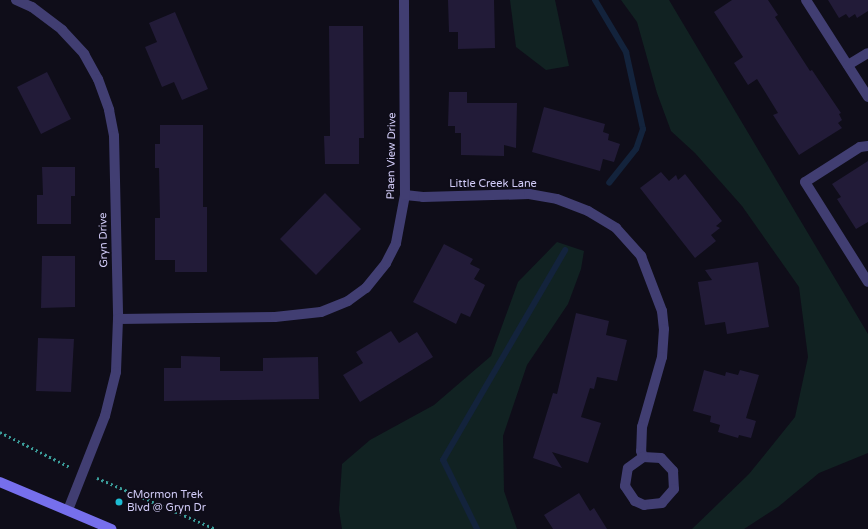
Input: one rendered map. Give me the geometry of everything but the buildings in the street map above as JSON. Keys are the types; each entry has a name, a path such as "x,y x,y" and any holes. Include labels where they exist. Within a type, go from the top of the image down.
{"main road":[{"path":"0,482 111,529"}],"street":[{"name":"Gryn Drive","path":"16,0 32,8 62,30 84,54 98,79 109,110 114,136 118,319 116,372 112,397 68,510"},
{"name":"Plaen View Drive","path":"118,319 275,317 322,312 348,301 366,288 386,263 400,227 405,195 404,0"},
{"path":"806,0 868,97"},
{"path":"848,66 868,53"},
{"path":"868,146 860,147 805,182 868,282"},
{"name":"Little Creek Lane","path":"405,195 423,197 529,194 557,199 588,211 616,228 642,256 662,311 664,329 662,357 642,427 642,457"},
{"path":"642,457 661,458 673,471 674,489 662,503 644,505 635,501 626,486 628,468 642,457"}],"path":[{"path":"0,432 83,473 216,529"}],"shaded area":[{"path":"510,0 555,0 569,66 546,70 516,47"},
{"path":"621,0 669,0 868,334 868,453 819,473 778,507 744,529 692,529 749,474 795,417 808,357 799,287 742,206 695,153 671,131 657,93 637,22"},
{"path":"557,242 584,251 581,269 568,304 527,365 503,436 504,491 517,529 342,529 339,510 342,464 370,440 434,405 491,356 518,282"}],"waterway":[{"path":"595,0 626,52 643,129 636,149 609,183"},
{"path":"477,529 443,460 565,250"}],"place":[{"name":"cMormon Trek Blvd @ Gryn Dr","path":"119,502"}]}
